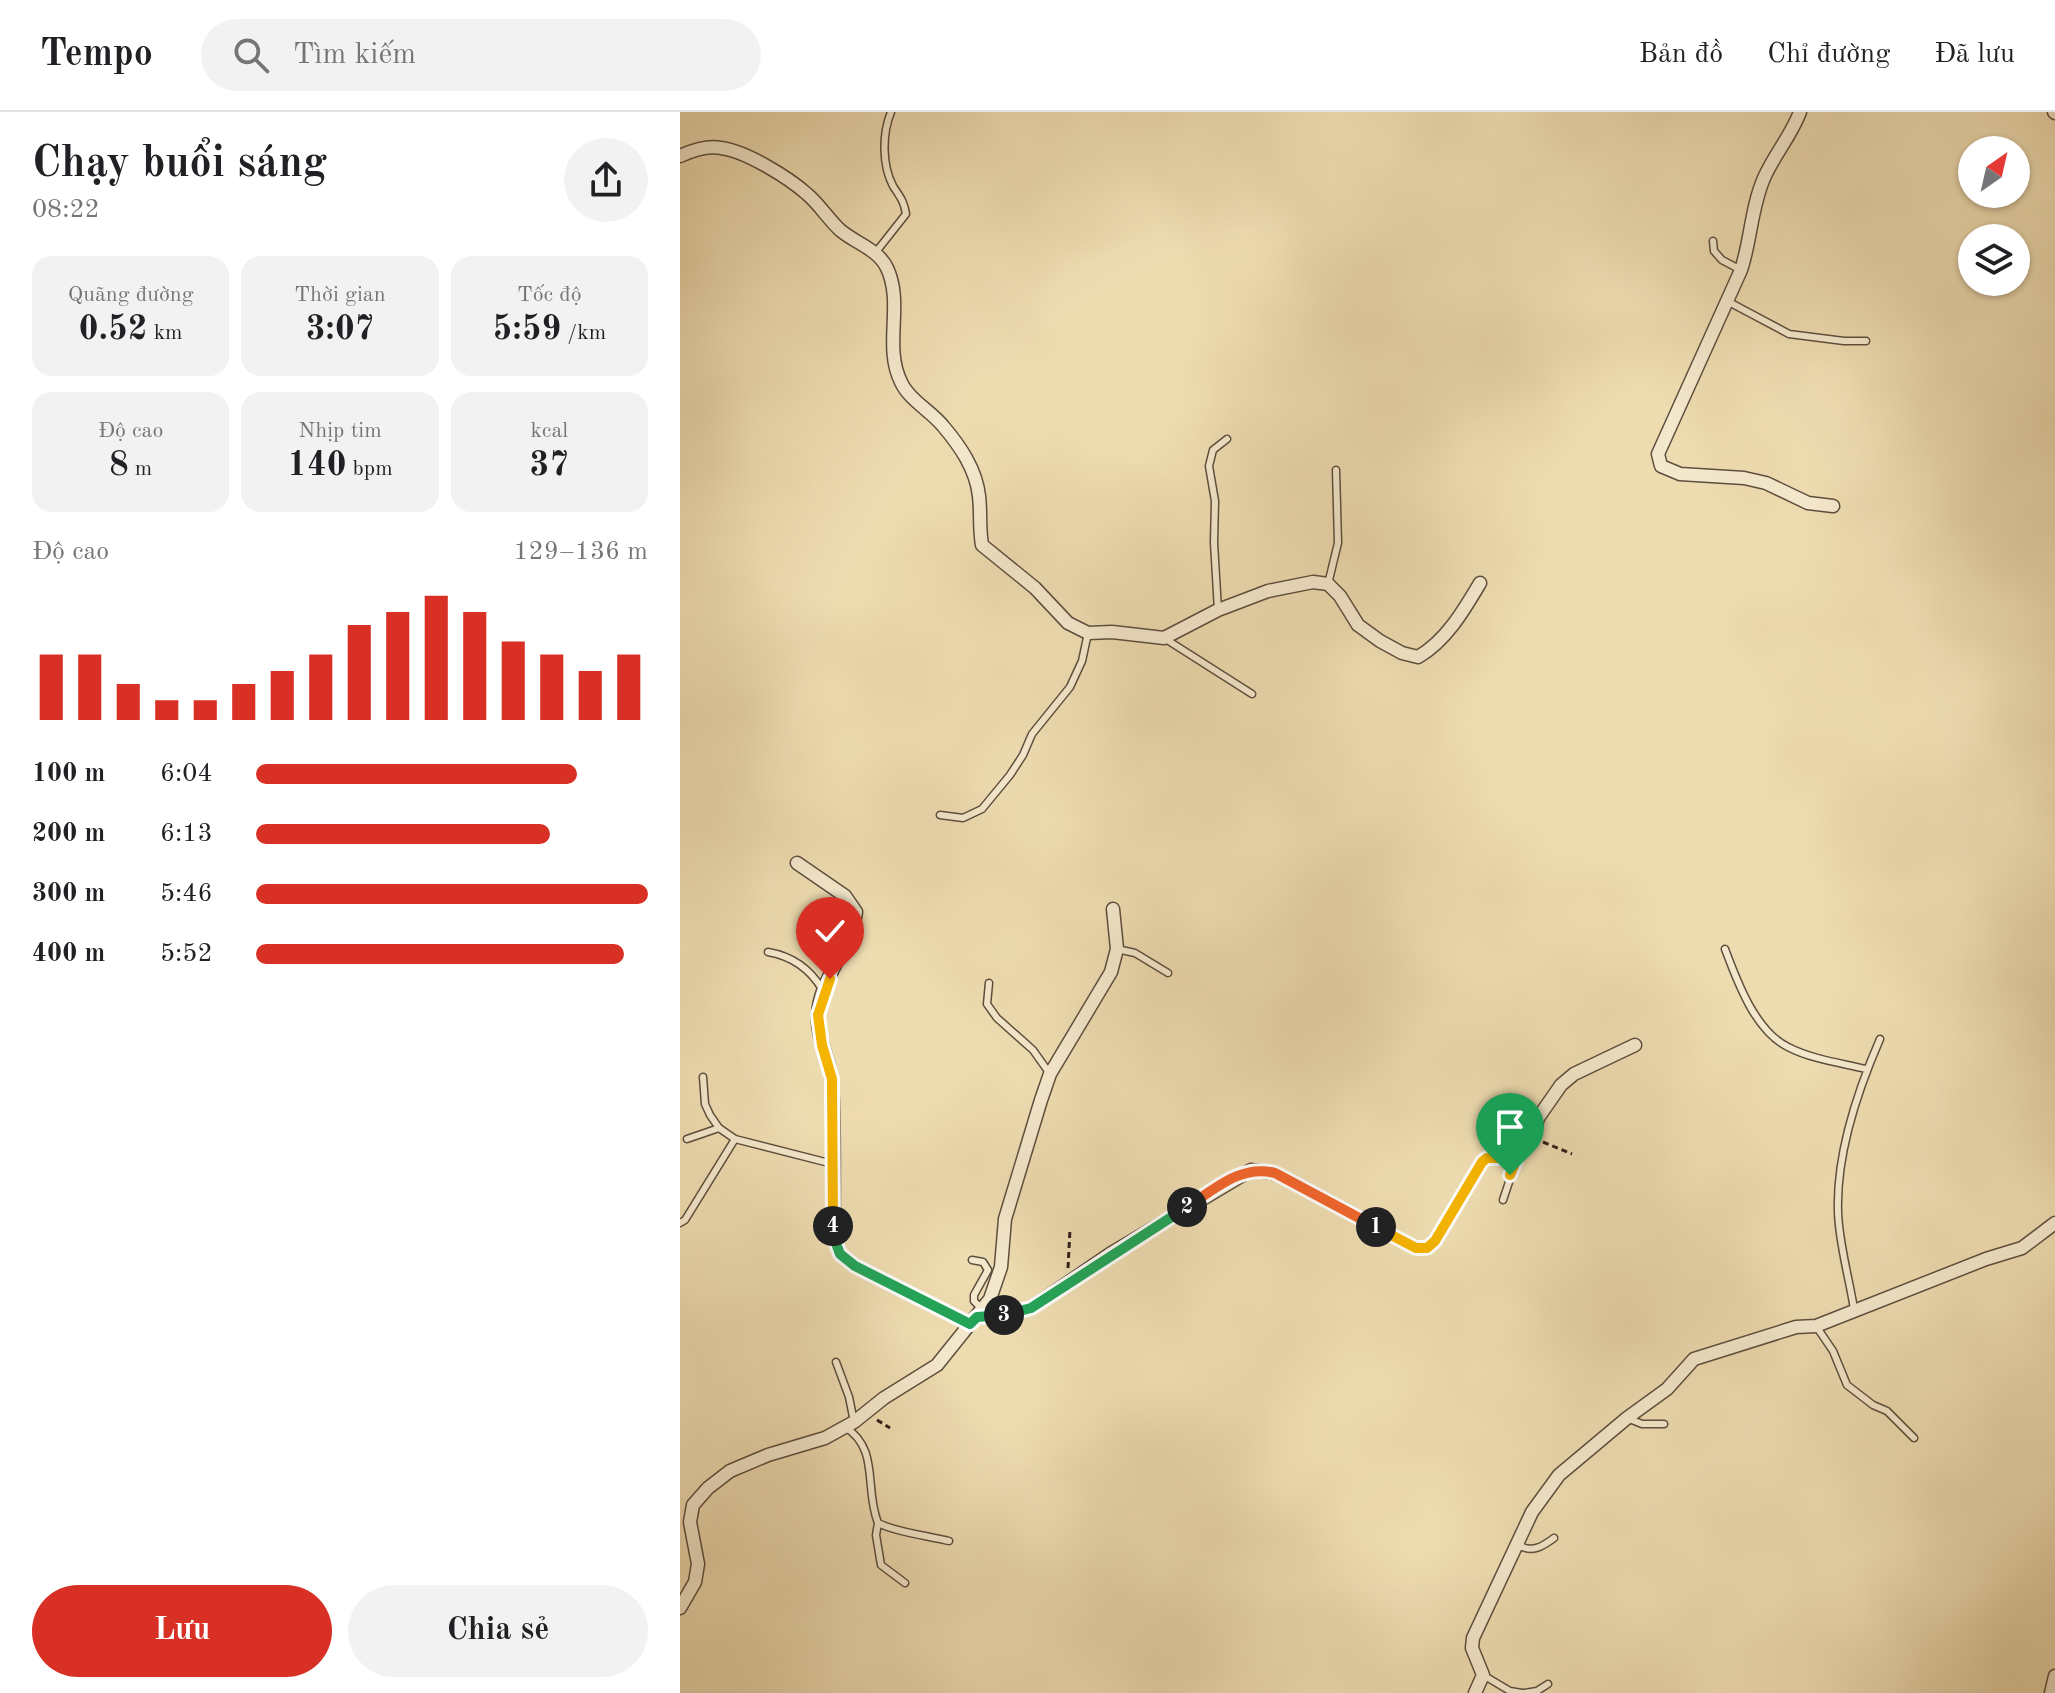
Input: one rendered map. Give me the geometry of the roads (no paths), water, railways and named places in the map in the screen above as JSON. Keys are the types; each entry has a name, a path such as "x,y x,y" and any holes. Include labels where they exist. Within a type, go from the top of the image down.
{"street":[{"path":"1800,112 1794,130 1763,180 1741,270 1658,454 1661,466 1680,474 1744,478 1766,483 1808,503 1833,506"},
{"path":"680,156 697,149 721,148 750,159 795,184 827,213 838,228 876,252 887,267 895,297 892,332 901,383 957,442 969,464 979,493 982,545 1018,572 1068,623 1088,633 1112,632 1164,638 1218,610 1268,591 1313,582 1328,584 1340,596 1358,625 1402,653 1418,657 1431,649 1450,628 1480,583"},
{"path":"797,863 845,896 856,912 855,926 824,992 818,1015 822,1045 832,1079 834,1238 840,1254 855,1266 977,1317 1031,1308 1132,1241 1251,1170 1275,1173 1416,1248 1427,1248 1435,1241 1482,1162 1487,1158 1517,1158 1532,1138 1538,1118 1561,1085 1574,1074 1635,1045"},
{"path":"680,1608 695,1582 698,1564 690,1522 693,1505 708,1488 730,1471 768,1455 825,1438 850,1424 884,1398 937,1365 990,1299 1001,1267 1005,1219 1050,1074 1111,972 1117,949 1113,909"},
{"path":"1475,1693 1483,1675 1472,1648 1473,1638 1532,1512 1559,1475 1667,1389 1694,1359 1796,1327 1816,1326 1986,1259 2022,1248 2055,1223"}],"lane":[{"path":"876,252 906,214 904,201 894,187 884,162 891,112"},
{"path":"1713,241 1714,251 1722,260 1741,270"},
{"path":"1727,301 1789,334 1866,341"},
{"path":"1218,610 1215,501 1209,466 1213,450 1227,439"},
{"path":"1328,584 1338,543 1336,470"},
{"path":"940,815 963,818 982,809 1010,775 1032,734 1070,687 1082,661 1088,633"},
{"path":"1164,638 1252,694"},
{"path":"1117,949 1135,953 1168,973"},
{"path":"1725,949 1742,994 1766,1029 1786,1047 1866,1069"},
{"path":"768,952 780,954 800,965 815,977 824,992"},
{"path":"989,983 987,1004 997,1018 1033,1050 1050,1074"},
{"path":"1854,1309 1838,1214 1840,1168 1866,1069 1880,1039"},
{"path":"703,1077 705,1104 719,1128 735,1139 833,1164"},
{"path":"687,1139 719,1128"},
{"path":"680,1223 685,1220 735,1139"},
{"path":"1503,1200 1517,1158"},
{"path":"972,1260 983,1262 988,1270 974,1295 977,1317"},
{"path":"1816,1326 1833,1351 1849,1388 1887,1411 1914,1438"},
{"path":"836,1362 849,1397 850,1424 865,1445 869,1458 869,1488 878,1523 877,1545 881,1565 905,1583"},
{"path":"1627,1418 1642,1424 1664,1424"},
{"path":"878,1523 889,1529 949,1541"},
{"path":"1518,1545 1526,1550 1537,1548 1554,1538"},
{"path":"1483,1675 1510,1691 1523,1693 1537,1691 1548,1684"}]}
